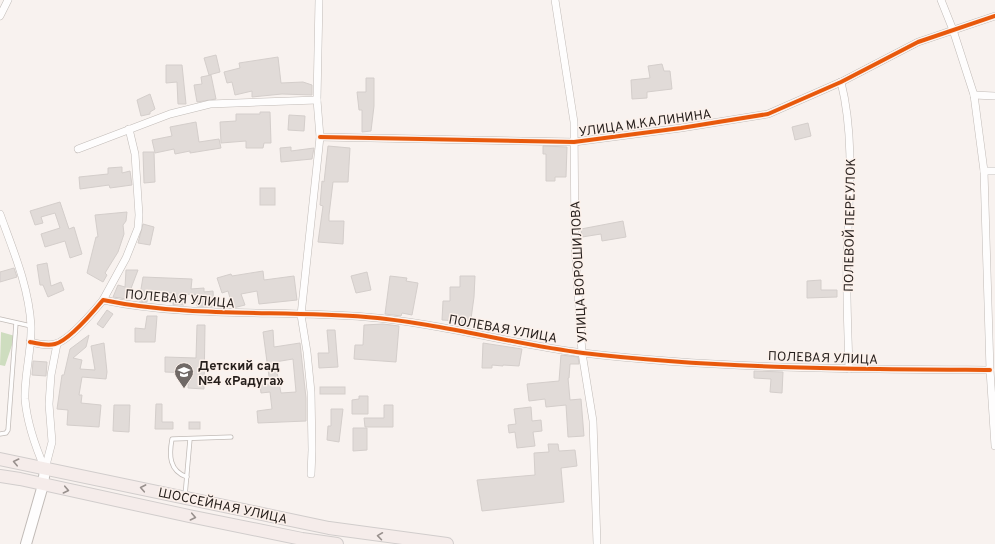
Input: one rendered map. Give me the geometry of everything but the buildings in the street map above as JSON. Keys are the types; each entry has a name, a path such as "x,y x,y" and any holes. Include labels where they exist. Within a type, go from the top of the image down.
{"main road":[{"name":"ШОССЕЙНАЯ УЛИЦА","path":"0,459 328,528 447,544"},
{"path":"26,544 43,484 45,469"},
{"name":"ШОССЕЙНАЯ УЛИЦА","path":"0,476 302,539 337,544"}],"street":[{"path":"0,16 8,0"},
{"path":"311,474 311,392 301,315 320,136 317,100 319,0"},
{"name":"УЛИЦА ВОРОШИЛОВА","path":"555,0 574,122 575,245 582,353 592,421 597,544"},
{"path":"941,0 954,30 974,95 984,170 990,370 995,446"},
{"name":"УЛИЦА М.КАЛИНИНА","path":"320,136 574,142 681,128 768,114 842,82 918,42 954,30 983,18 995,16"},
{"name":"ПОЛЕВОЙ ПЕРЕУЛОК","path":"842,82 848,109 850,152 847,262 849,369"},
{"path":"974,95 995,96"},
{"path":"78,149 170,114 210,104 317,100"},
{"path":"30,342 46,345 57,344 82,325 103,300 126,258 138,228 139,215 135,154 129,129"},
{"path":"984,170 995,171"},
{"path":"0,214 24,281 31,326 25,398 34,444 45,469"},
{"name":"ПОЛЕВАЯ УЛИЦА","path":"103,300 134,307 196,312 368,317 446,328 582,353 716,363 849,369 990,370"},
{"path":"45,469 52,442 49,404 51,375 57,344"}],"lane":[{"path":"0,319 31,326"},
{"path":"0,434 6,433 8,430 16,323"},
{"path":"187,477 174,469 170,456 172,439 231,437"},
{"path":"185,497 190,439"}],"green space":[{"path":"1,332 15,336 5,366 0,365"}],"cycle path":[{"path":"320,137 574,142 681,128 768,114 841,82 918,42 995,16"},
{"path":"30,342 49,345 61,341 81,325 103,300 136,306 169,309 234,313 333,315 394,320 556,349 634,358 786,367 990,370"}],"place":[{"name":"Детский сад №4 «Радуга»","path":"184,389"}]}
